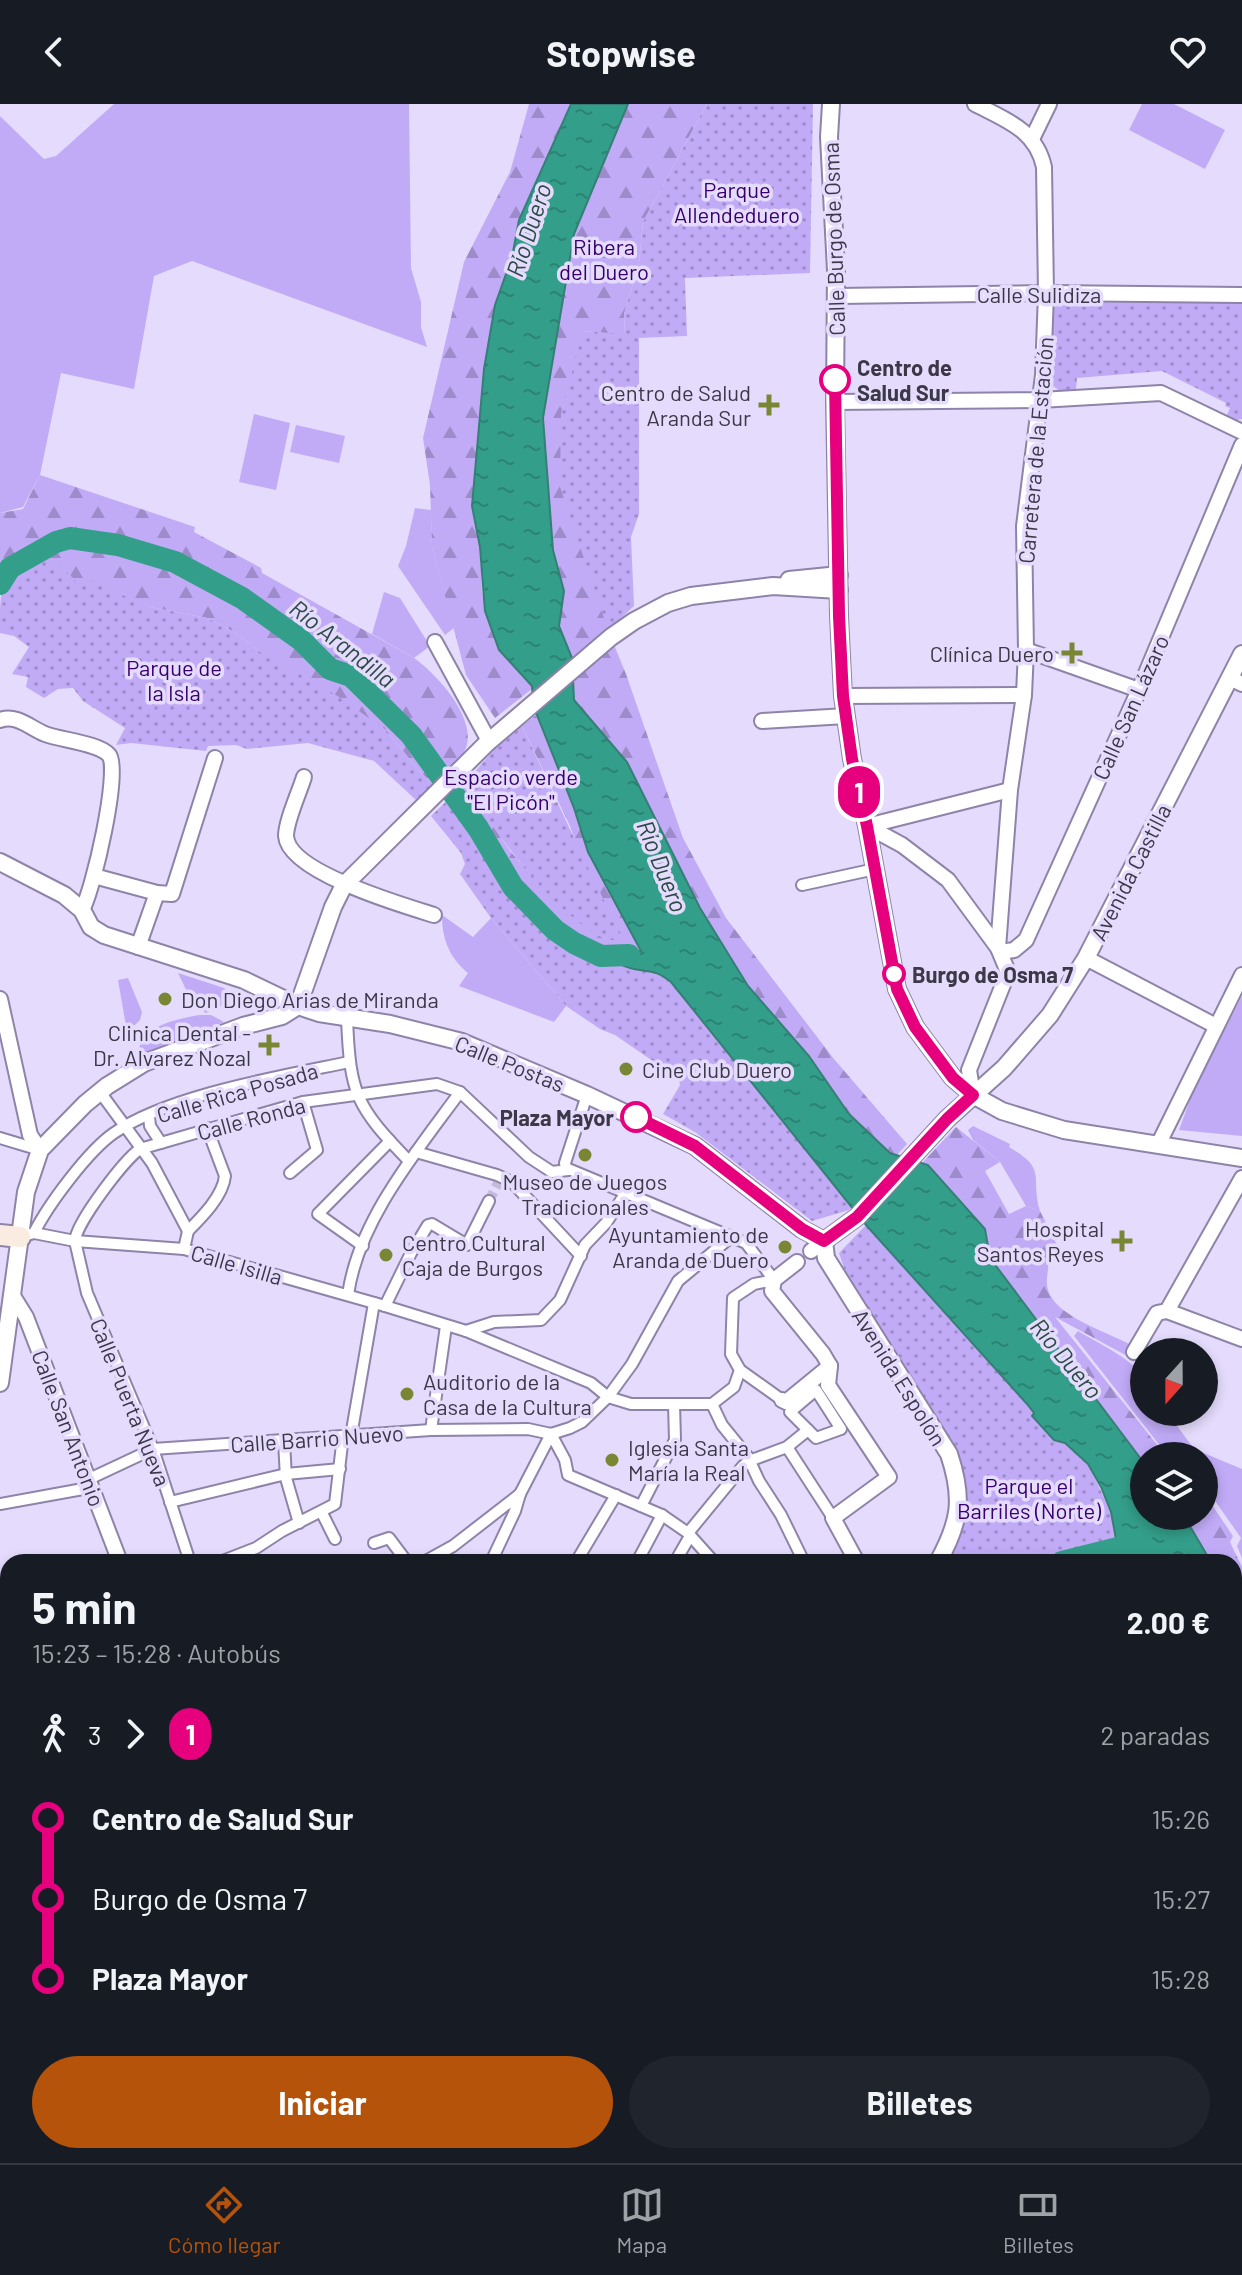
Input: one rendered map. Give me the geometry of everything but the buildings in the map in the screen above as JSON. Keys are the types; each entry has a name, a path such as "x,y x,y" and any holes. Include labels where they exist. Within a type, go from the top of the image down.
{"street":[{"name":"Calle Burgo de Osma","path":"838,104 831,112 829,137 837,296 835,402 843,696 852,759 897,989 925,1040 953,1078 973,1095 1002,1111 1064,1130 1242,1158"},
{"path":"975,104 1032,139 1049,104"},
{"name":"Carretera de la Estación","path":"973,1095 969,1070 1008,972 999,950 1010,790 1024,695 1024,526 1040,400 1046,293 1044,167 1032,139"},
{"name":"Calle Sulidiza","path":"837,296 1046,293 1242,295"},
{"path":"835,402 1040,400 1161,393 1242,432"},
{"name":"Calle San Lázaro","path":"999,950 1014,950 1026,940 1139,690 1242,445"},
{"path":"0,1377 26,1192 40,1150 70,1118 100,1092 144,1063 243,1026 282,1016 298,1006 333,907 344,885 489,741 611,637 668,603 691,596 839,582"},
{"path":"435,642 489,741"},
{"path":"1026,650 1139,690"},
{"name":"Avenida Castilla","path":"821,1244 857,1217 947,1119 1004,1068 1050,1015 1086,958 1236,681 1242,654"},
{"path":"843,696 1024,695"},
{"path":"762,721 846,716"},
{"path":"0,720 8,718 43,733 100,749 109,754 114,776 94,876 82,910 60,893 0,862"},
{"path":"94,876 170,895 174,891 215,758"},
{"path":"304,777 286,832 286,840 295,852 344,885 434,915"},
{"path":"867,826 1010,790"},
{"path":"867,826 902,845 948,880 999,950"},
{"path":"802,885 875,869"},
{"path":"138,947 157,893"},
{"name":"Calle Postas","path":"82,910 91,927 138,947 244,980 298,1006 462,1042 587,1095 695,1146 821,1244"},
{"path":"1086,958 1216,1026"},
{"path":"1158,1145 1242,975"},
{"path":"0,999 30,1135 40,1150"},
{"path":"347,1018 349,1062 368,1117 390,1141 412,1157 512,1182 581,1256"},
{"name":"Calle Rica Posada","path":"18,1235 41,1218 111,1135 124,1127 149,1116 257,1082 349,1062"},
{"name":"Calle Ronda","path":"140,1149 303,1102 437,1084 460,1092"},
{"path":"100,1092 152,1163 188,1231"},
{"path":"348,1295 350,1281 381,1206 412,1157 460,1092 529,1157 552,1172 568,1170"},
{"path":"587,1095 564,1167 746,1243 774,1280 772,1291 830,1366 828,1385 889,1477 833,1518"},
{"path":"290,1173 317,1150 303,1102"},
{"path":"149,1116 150,1126 161,1143"},
{"path":"184,1249 188,1231 220,1192 224,1182 225,1176 207,1128"},
{"path":"0,1138 40,1150"},
{"path":"363,1246 318,1214 390,1141"},
{"path":"75,1241 96,1201 140,1149"},
{"path":"1167,1311 1242,1178"},
{"path":"466,1331 494,1322 541,1320 560,1300 585,1245 606,1223 625,1194"},
{"path":"241,1554 337,1503 347,1436 380,1304 428,1225 432,1224 467,1245 489,1201"},
{"name":"Calle Isilla","path":"18,1235 184,1249 466,1331 591,1383 608,1397"},
{"path":"495,1554 520,1494 551,1434 582,1422 608,1397 661,1316 678,1281 731,1237"},
{"name":"Calle Puerta Nueva","path":"75,1241 87,1293 153,1449 187,1554"},
{"name":"Avenida Espolón","path":"821,1244 826,1258 949,1454 956,1477 959,1509 953,1535 942,1554"},
{"path":"797,1262 774,1280 754,1284 733,1298 731,1354 740,1370 786,1402 830,1366"},
{"name":"Calle San Antonio","path":"13,1296 26,1317 117,1554"},
{"path":"1142,1338 1157,1313 1167,1311 1242,1339"},
{"path":"431,1430 447,1326"},
{"path":"608,1397 631,1404 712,1404 734,1387 740,1370"},
{"path":"816,1390 841,1429 816,1438 808,1430 790,1412 816,1390"},
{"path":"641,1506 675,1440 678,1404"},
{"path":"712,1404 722,1425 749,1461 797,1541 801,1554"},
{"name":"Calle Barrio Nuevo","path":"0,1504 83,1489 90,1482 153,1449 431,1430 528,1429 551,1434"},
{"path":"679,1554 689,1535 749,1461 787,1447 808,1430"},
{"path":"551,1434 565,1460 568,1475 662,1515 689,1535 707,1554"},
{"path":"284,1441 286,1474 299,1523"},
{"path":"787,1447 853,1554"},
{"path":"170,1502 286,1474 340,1469"},
{"path":"438,1554 520,1494"},
{"path":"581,1554 616,1495"},
{"path":"322,1513 335,1539"},
{"path":"641,1554 662,1515"},
{"path":"374,1543 389,1538 401,1554"}],"green space":[{"path":"114,104 409,104 411,268 421,302 421,327 427,347 192,261 154,276 134,389 61,373 40,475 23,507 0,513 0,116 44,159 56,156"},
{"path":"529,104 571,104 519,220 512,257 495,305 484,369 472,506 480,547 482,592 499,650 532,686 495,718 466,675 432,547 430,485 423,438 464,262 510,172"},
{"name":"Ribera del Duero","path":"628,104 707,104 643,222 639,263 624,314 625,335 583,331 608,630 683,838 726,918 834,1059 907,1144 897,1155 890,1153 849,1114 809,1056 748,986 700,908 627,762 574,700 572,658 559,626 564,591 553,550 543,418 574,234"},
{"name":"Parque Allendeduero","path":"707,104 813,104 810,273 685,278 687,336 639,338 639,514 631,537 634,606 608,630 560,487 561,413 583,331 625,334 624,314 639,263 643,222"},
{"path":"1142,104 1174,104 1225,130 1205,169 1129,130"},
{"path":"1242,300 1242,419 1226,417 1230,408 1225,406 1226,403 1162,371 1077,378 1076,389 1060,391 1050,384 1050,312 1056,302"},
{"path":"254,414 290,423 276,490 239,482"},
{"path":"296,425 345,436 339,463 290,452"},
{"path":"40,475 195,527 194,532 261,568 262,573 414,658 434,675 462,713 468,740 464,752 433,784 386,730 260,652 234,632 207,618 150,607 78,583 42,550 10,568 0,584 0,513 23,509"},
{"path":"415,508 431,510 432,547 454,628 445,635 398,566"},
{"name":"Parque de la Isla","path":"42,549 78,583 86,579 150,607 207,618 234,632 260,652 336,695 386,730 433,784 416,800 374,761 308,743 247,749 236,745 208,746 206,751 131,743 116,745 125,728 83,701 73,688 58,689 44,698 26,687 28,677 12,674 29,647 14,636 0,633 2,590 10,574"},
{"path":"384,592 400,598 430,646 414,658 372,634"},
{"path":"536,715 574,808 588,852 642,952 606,952 601,956 555,930 513,887 454,794 464,784 511,852 538,883 603,938 624,941 580,855 570,826 522,726"},
{"name":"Espacio verde \"El Picón\"","path":"522,726 625,942 601,937 561,907 525,868 464,784 499,744"},
{"path":"454,794 507,876 538,914 577,944 611,961 632,969 651,971 671,982 852,1207 849,1210 812,1221 695,1132 663,1114 680,1085 679,1079 566,1006 491,918 460,874 465,864 461,853 431,816"},
{"path":"442,915 473,937 491,918 566,1006 554,1022 459,986 468,973 448,947"},
{"path":"178,973 224,988 232,995 230,1002 206,1013 193,1004"},
{"path":"128,978 142,1012 135,1025 126,1026 118,980"},
{"path":"1242,996 1242,1136 1179,1130 1194,1089"},
{"path":"211,1015 224,1022 140,1057 139,1047 150,1032 170,1022"},
{"path":"973,1126 1010,1144 1009,1147 1029,1162 1035,1174 1040,1211 1026,1206 1000,1162 973,1140 968,1130"},
{"path":"956,1127 1000,1162 985,1171 1009,1214 1026,1206 1040,1211 1058,1247 1046,1253 1047,1285 1053,1300 1084,1323 1130,1345 1130,1357 1055,1317 1130,1411 1130,1426 1142,1426 1155,1442 1130,1444 990,1258 985,1229 928,1165 922,1163"},
{"name":"Parque el Barriles (Norte)","path":"866,1225 1027,1404 1054,1440 1065,1443 1088,1464 1111,1512 1116,1539 1113,1554 950,1554 964,1513 965,1488 959,1460 846,1274 839,1253"},
{"path":"1078,1331 1130,1363 1130,1407 1074,1336"},
{"path":"1144,1426 1177,1426 1189,1442 1157,1442"},
{"path":"1218,1459 1242,1469 1242,1554 1237,1546 1241,1538 1218,1505"},
{"path":"1218,1514 1233,1536 1230,1542 1236,1554 1206,1554 1192,1530 1218,1530"}],"water":[{"name":"Río Duero","path":"571,104 628,104 574,234 543,418 553,550 564,591 559,626 572,658 574,700 627,762 700,908 748,986 809,1056 849,1114 890,1153 928,1165 985,1229 990,1258 1130,1444 1130,1530 1192,1530 1206,1554 1113,1554 1116,1539 1111,1512 1088,1464 1065,1443 1054,1440 1032,1416 1034,1413 1027,1404 866,1225 671,982 657,973 630,968 601,956 606,952 641,951 588,852 533,705 532,686 499,650 485,611 480,547 472,506 484,369 495,305 512,257 519,220"}],"waterway":[{"name":"Río Arandilla","path":"0,584 10,568 56,542 70,538 118,545 175,562 242,598 301,640 330,669 351,676 411,735 478,828 513,887 555,930 601,956 629,955"},
{"path":"1094,1554 1142,1542"}],"tunnel":[{"path":"489,1201 499,1181"}],"bus line":[{"name":"1","path":"636,1117 695,1146 802,1229 824,1241 857,1217 973,1095 953,1078 915,1027 897,989 852,759 843,696 839,616 835,380"}],"place":[{"name":"Centro de Salud Sur","path":"835,380"},
{"name":"Centro de Salud Aranda Sur","path":"769,405"},
{"name":"Clínica Duero","path":"1072,653"},
{"name":"Burgo de Osma 7","path":"894,974"},
{"name":"Don Diego Arias de Miranda","path":"165,999"},
{"name":"Clinica Dental - Dr. Alvarez Nozal","path":"269,1045"},
{"name":"Cine Club Duero","path":"626,1069"},
{"name":"Plaza Mayor","path":"636,1117"},
{"name":"Museo de Juegos Tradicionales","path":"585,1155"},
{"name":"Hospital Santos Reyes","path":"1122,1241"},
{"name":"Ayuntamiento de Aranda de Duero","path":"785,1247"},
{"name":"Centro Cultural Caja de Burgos","path":"386,1255"},
{"name":"Auditorio de la Casa de la Cultura","path":"407,1394"},
{"name":"Iglesia Santa María la Real","path":"612,1460"}]}
